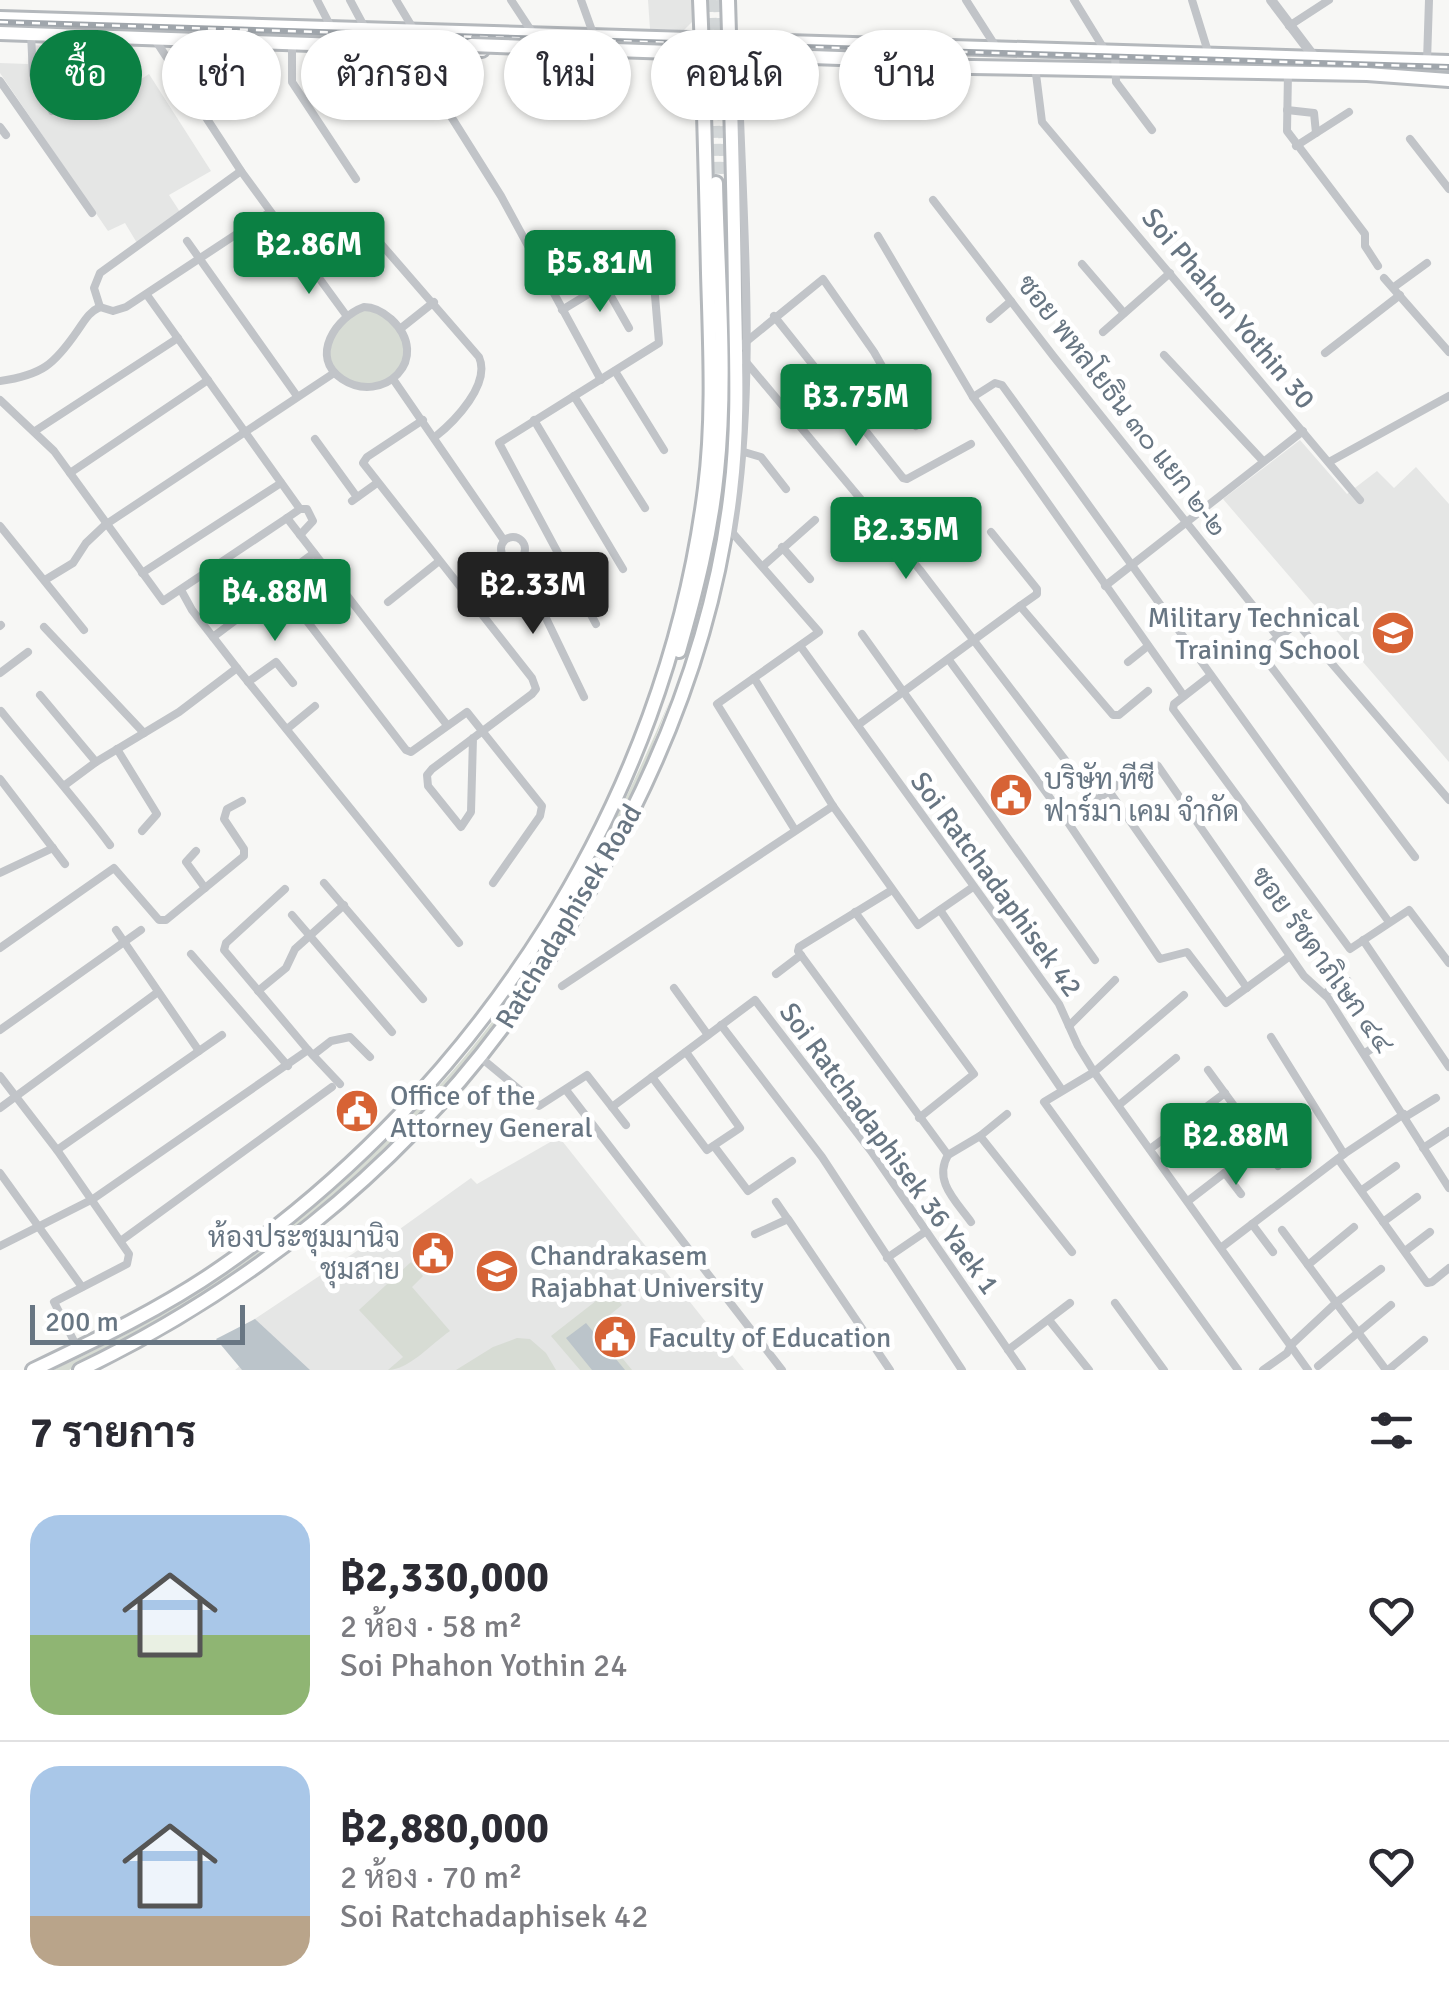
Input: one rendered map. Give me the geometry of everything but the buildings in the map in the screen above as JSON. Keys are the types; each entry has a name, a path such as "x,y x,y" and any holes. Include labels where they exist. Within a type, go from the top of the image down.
{"main road":[{"name":"Ratchadaphisek Road","path":"700,0 702,30"},
{"name":"Ratchadaphisek Road","path":"728,0 729,30"},
{"path":"0,18 301,45"},
{"path":"142,30 168,24 366,30"},
{"path":"0,33 30,34"},
{"path":"484,42 839,54"},
{"path":"819,44 1314,58 1449,78"},
{"path":"971,56 996,55 1004,48"},
{"path":"484,51 651,57"},
{"path":"971,61 1000,66"},
{"path":"1368,67 1426,61 1449,64"},
{"path":"819,62 1288,72 1449,64"},
{"name":"Ratchadaphisek Road","path":"80,1370 188,1314 276,1252 405,1138 480,1057 527,992 634,808 664,742 699,642 730,529 742,350 711,120"},
{"name":"Ratchadaphisek Road","path":"34,1370 159,1307 253,1245 350,1163 430,1083 499,996 551,917 607,819 644,736 680,616 705,489 720,185 727,120"},
{"name":"Ratchadaphisek Road","path":"664,742 703,596 722,495 730,383 720,185"}],"street":[{"path":"317,0 332,28"},
{"path":"350,0 366,30"},
{"path":"396,0 408,30"},
{"path":"512,0 531,30"},
{"path":"581,0 592,30"},
{"path":"966,0 1004,48"},
{"path":"1074,0 1110,52 1116,82 1152,130"},
{"path":"1192,0 1209,55"},
{"path":"1272,0 1314,58"},
{"path":"1290,26 1330,0"},
{"path":"1426,61 1429,0"},
{"path":"153,30 242,171 346,315"},
{"path":"292,45 292,82 356,179"},
{"name":"Soi Phahon Yothin 30","path":"1035,66 1042,122 1360,500"},
{"path":"1288,72 1287,130 1365,234 1364,246 1378,266"},
{"path":"0,80 92,213"},
{"path":"1287,110 1314,113 1316,133"},
{"path":"1296,146 1349,112"},
{"path":"456,120 600,380"},
{"path":"736,120 744,452 730,529 818,630 818,635 716,704 795,830"},
{"path":"1410,139 1449,189"},
{"path":"100,307 94,288 100,272 242,171"},
{"name":"ซอย พหลโยธิน ๓๐ แยก ๒-๒","path":"933,200 1278,637"},
{"path":"0,381 32,376 50,364 89,313 100,307 118,310 147,295 270,212"},
{"path":"303,256 340,234 368,234 382,244 434,302 483,366 471,397 435,437"},
{"path":"878,236 973,397 1184,696"},
{"path":"187,240 297,396"},
{"path":"562,310 641,262 648,264 655,282 659,343 500,444 596,624"},
{"path":"1394,287 1427,263"},
{"path":"1082,264 1124,313"},
{"path":"1103,332 1170,273"},
{"path":"1384,278 1449,352"},
{"path":"742,350 774,316 820,280 827,281 916,426"},
{"path":"604,284 628,328"},
{"path":"147,295 298,510"},
{"path":"1325,352 1400,295"},
{"path":"990,319 1011,301"},
{"path":"400,329 434,302"},
{"path":"364,307 374,308 400,329 408,343 409,354 393,379 362,387 334,373 328,343 336,325 346,315 364,307"},
{"path":"774,316 903,478 971,444"},
{"path":"35,431 178,338"},
{"path":"742,350 920,570 1095,799"},
{"path":"1164,355 1263,462"},
{"path":"614,371 664,450"},
{"path":"45,580 72,564 105,525 334,373"},
{"path":"393,379 504,539 505,557 518,560"},
{"path":"70,473 208,380"},
{"path":"973,397 995,383 1002,385 1389,922"},
{"path":"574,396 646,508"},
{"path":"1329,462 1449,396"},
{"path":"0,400 35,431 70,473 163,602 298,510 307,509 312,519 300,536"},
{"path":"422,420 363,463 532,678 536,689 483,730 432,770 426,780 461,827 468,820 472,803 473,738"},
{"path":"534,420 623,569"},
{"path":"1105,586 1303,431"},
{"path":"316,438 354,499 377,484"},
{"path":"744,452 761,458 786,489"},
{"path":"142,573 281,483"},
{"path":"287,518 447,726"},
{"path":"763,566 815,520"},
{"path":"0,526 84,630"},
{"path":"858,726 1037,594 991,532"},
{"path":"504,539 522,541 525,549 518,560"},
{"path":"782,547 810,579"},
{"path":"314,554 280,578 280,586 411,752 468,712 542,806 540,816 493,883"},
{"path":"518,560 584,698"},
{"path":"388,602 438,562"},
{"path":"181,590 212,637 459,943"},
{"path":"1020,606 1114,715 1148,691"},
{"path":"212,637 248,610"},
{"path":"1414,857 1260,652 1297,623 1449,800"},
{"path":"44,627 144,734"},
{"path":"862,634 1095,960"},
{"path":"1128,662 1148,646"},
{"name":"Soi Ratchadaphisek 42","path":"800,647 1059,1004 1094,1072 1308,1370"},
{"path":"0,673 28,652"},
{"path":"949,660 1067,821 1158,956 1165,959 1187,952 1224,1003 1290,956"},
{"path":"248,682 276,662 294,683"},
{"path":"65,785 180,712 237,668"},
{"path":"1210,676 1173,709 1350,950 1409,910 1449,963"},
{"path":"754,678 834,806 918,924 973,888"},
{"path":"40,694 96,762"},
{"path":"286,729 315,706"},
{"path":"1,711 110,845"},
{"path":"117,750 158,814 142,832"},
{"name":"ซอย รัชดาภิเษก ๔๔","path":"1110,791 1154,762 1290,956 1310,982 1325,993 1447,1182"},
{"path":"0,778 65,864"},
{"path":"1067,821 1110,791 1247,988"},
{"path":"0,948 110,869 117,870 162,922 244,856 244,849 224,819 227,809 242,801"},
{"path":"562,986 834,806"},
{"path":"0,873 53,848"},
{"path":"196,851 186,862 205,888"},
{"path":"324,883 423,999"},
{"path":"122,1240 336,1085 224,947 284,889"},
{"path":"892,890 799,947 801,955 948,1155"},
{"path":"258,991 286,968 295,949 344,905"},
{"path":"940,910 1062,1090"},
{"path":"855,912 974,1074 919,1118"},
{"path":"292,915 392,1032"},
{"path":"116,930 199,1051"},
{"path":"0,1030 140,930"},
{"path":"1363,940 1449,1067"},
{"path":"191,954 288,1066"},
{"path":"776,974 801,955"},
{"path":"1070,1026 1115,980"},
{"path":"1325,993 1348,981"},
{"path":"674,988 708,1035"},
{"path":"0,1108 158,992"},
{"path":"1184,995 1094,1072 1044,1102 1238,1370"},
{"name":"Soi Ratchadaphisek 36 Yaek 1","path":"612,1107 755,1000 871,1151 1022,1370"},
{"path":"721,1026 822,1157 962,1370"},
{"path":"57,1150 222,1036"},
{"path":"0,1246 93,1200 310,1052 342,1036 350,1037 370,1057"},
{"path":"1271,1037 1362,1190 1429,1284 1449,1268"},
{"path":"1365,1054 1384,1041"},
{"path":"652,1077 707,1150 740,1128 686,1052"},
{"path":"480,1057 536,1106 587,1075 626,1126"},
{"path":"1119,1105 1176,1058"},
{"path":"1208,1070 1278,1166"},
{"path":"0,1076 129,1254 127,1264 54,1302 78,1349"},
{"path":"566,1090 782,1370"},
{"path":"1150,1149 1225,1093"},
{"path":"1222,1247 1341,1156 1436,1098"},
{"path":"970,1222 944,1184 941,1173 948,1155 1007,1114"},
{"path":"1423,1148 1449,1131"},
{"path":"980,1136 1072,1252"},
{"path":"1188,1201 1262,1144"},
{"path":"714,1146 748,1191 792,1161"},
{"path":"1362,1190 1396,1166"},
{"path":"0,1173 82,1287"},
{"path":"1225,1173 1241,1194"},
{"path":"1383,1222 1417,1197"},
{"path":"776,1202 890,1370"},
{"path":"755,1234 787,1218"},
{"path":"1252,1224 1273,1252"},
{"path":"1308,1265 1354,1227"},
{"path":"1282,1230 1387,1370 1424,1340"},
{"path":"887,1258 924,1232"},
{"path":"1404,1251 1430,1232"},
{"path":"1262,1370 1287,1353 1290,1345 1337,1302 1381,1270"},
{"path":"1008,1350 1070,1302"},
{"path":"1115,1303 1164,1370"},
{"path":"1318,1366 1391,1304"},
{"path":"1048,1320 1089,1370"}],"shaded area":[{"path":"648,0 693,0 693,21 684,30 650,29"},
{"path":"30,45 30,117 0,73 0,63 28,64"},
{"path":"149,74 162,94 162,120 178,120 211,171 169,195 180,212 137,243 125,223 108,231 32,120 142,120 142,79"},
{"path":"364,307 383,314 395,325 407,360 391,376 375,384 359,385 335,372 328,360 327,346 332,332"},
{"name":"Military Technical Training School","path":"1300,440 1347,494 1377,471 1394,488 1416,467 1449,504 1449,762 1223,499"},
{"path":"670,700 625,817 561,927 483,1046 431,1105 365,1171 246,1270 121,1344 69,1370 53,1370 167,1312 250,1258 337,1184 440,1085 493,1020 552,934 604,842"},
{"name":"Chandrakasem Rajabhat University","path":"559,1137 744,1370 235,1370 241,1365 223,1340 393,1227 397,1231 471,1178 477,1184"},
{"path":"411,1262 423,1276 412,1287 450,1331 412,1361 388,1370 403,1357 359,1310"},
{"path":"610,1290 622,1305 596,1326 632,1370 580,1370 551,1336"},
{"path":"255,1319 310,1370 242,1370 216,1339"},
{"path":"586,1323 625,1370 592,1370 566,1338"},
{"path":"517,1338 530,1339 546,1353 556,1370 456,1370 493,1347"}],"tunnel":[{"path":"710,0 716,183"},
{"path":"719,0 726,183"}],"railway":[{"path":"0,22 1449,67"}],"place":[{"name":"Military Technical Training School","path":"1393,633"},
{"name":"บริษัท ทีซี ฟาร์มา เคม จำกัด","path":"1011,795"},
{"name":"Office of the Attorney General","path":"357,1111"},
{"name":"ห้องประชุมมานิจ ชุมสาย","path":"433,1253"},
{"name":"Chandrakasem Rajabhat University","path":"497,1271"},
{"name":"Faculty of Education","path":"615,1337"}]}
